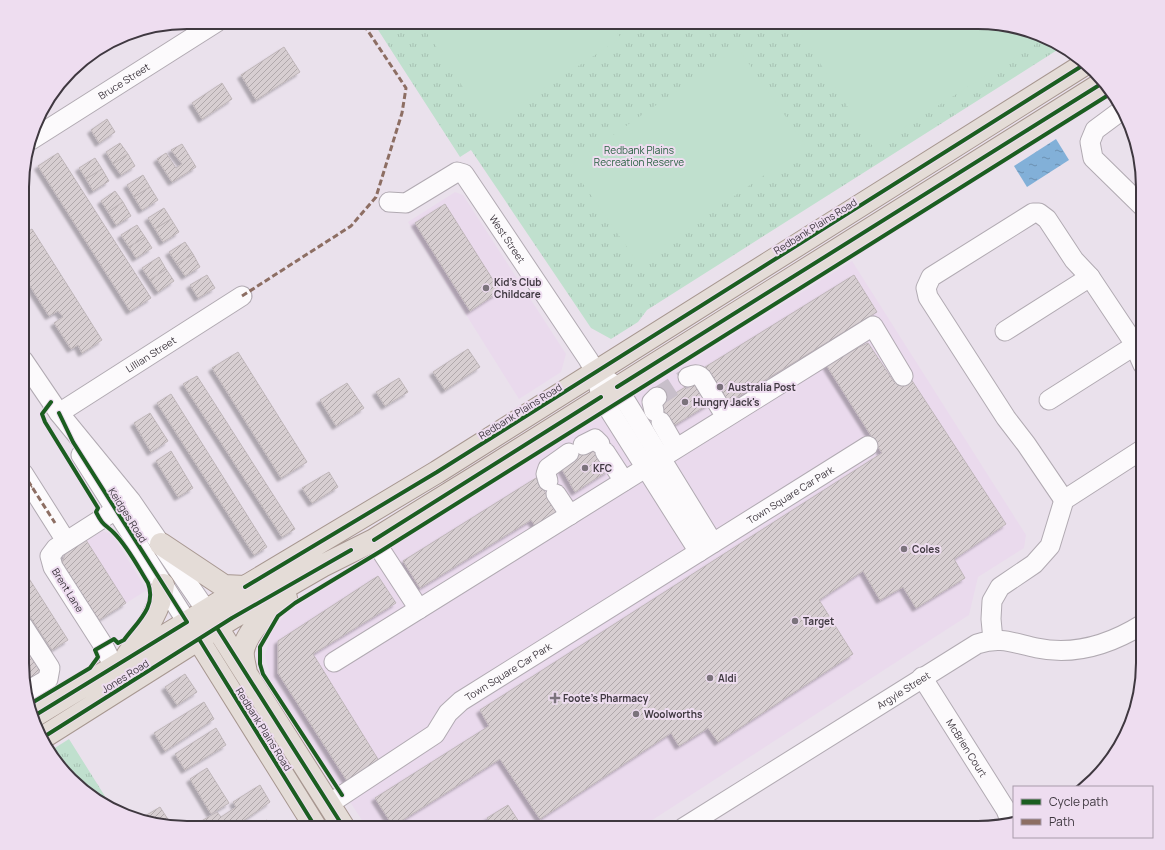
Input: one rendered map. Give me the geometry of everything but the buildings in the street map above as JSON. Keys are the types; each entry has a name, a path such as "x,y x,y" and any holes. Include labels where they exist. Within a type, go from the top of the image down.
{"main road":[{"name":"Redbank Plains Road","path":"212,619 245,587 438,472 1080,67"},
{"name":"Redbank Plains Road","path":"312,821 193,631 212,619 374,540 1099,85"},
{"path":"161,544 224,586 245,587"},
{"path":"246,673 243,652 248,639 274,606 326,574 351,550"},
{"path":"118,664 157,612 162,598 163,585"},
{"name":"Redbank Plains Road","path":"212,619 340,821"},
{"name":"Jones Road","path":"37,714 118,664 193,631"},
{"name":"Jones Road","path":"46,735 193,631"},
{"path":"326,821 329,804"}],"street":[{"name":"Bruce Street","path":"37,136 206,29"},
{"path":"1118,113 1095,130 1090,142 1093,158 1136,200"},
{"name":"West Street","path":"389,202 406,203 458,172 464,174 609,392"},
{"path":"1064,500 1026,444 1006,418 928,296 926,288 931,277 1033,213 1039,213 1047,219 1074,260 1090,276 1132,340 1136,350"},
{"path":"1005,331 1090,276"},
{"name":"Lillian Street","path":"59,413 242,296"},
{"path":"334,662 873,326 903,376"},
{"path":"1049,400 1134,346"},
{"name":"Keidges Road","path":"29,369 59,413 73,442 123,505 161,544 212,619"},
{"path":"688,378 694,374 702,378 726,417"},
{"path":"609,392 706,547"},
{"path":"657,410 676,448"},
{"name":"Town Square Car Park","path":"329,804 435,734 448,713 460,701 868,446"},
{"path":"570,515 552,488 546,474 548,468 589,448 624,481"},
{"path":"993,640 991,619 992,601 1000,587 1034,564 1050,546 1064,500 1136,454"},
{"path":"29,487 66,541"},
{"name":"Keidges Road","path":"123,505 163,585 193,631"},
{"name":"Brent Lane","path":"118,664 103,645 50,560 52,552 66,541 123,505"},
{"path":"374,540 419,609"},
{"name":"Argyle Street","path":"694,821 977,644 993,640 1008,640 1055,651 1077,649 1099,645 1114,640 1136,628"},
{"path":"29,635 50,668 48,679 31,689"},
{"name":"McBrien Court","path":"922,677 1006,810 1009,818"}],"shaded area":[{"name":"Kid's Club Childcare","path":"455,192 463,195 566,354 561,372 519,399 408,222"},
{"path":"852,261 1026,535 1024,548 978,577 969,615 651,821 362,821 271,680 265,656 271,633 287,612"},
{"path":"102,531 112,534 147,590 99,620 62,564 65,554"}],"green space":[{"name":"Redbank Plains Recreation Reserve","path":"378,29 988,29 1029,37 1057,50 647,310 638,322 611,339 591,328 471,150 460,157"},
{"path":"425,29 615,29 621,38 488,125"},
{"path":"807,29 988,29 1019,34 1039,42 873,147 801,33"},
{"path":"738,48 806,146 638,263 570,165"},
{"path":"69,739 107,799 75,775 54,748"}],"water":[{"path":"1056,139 1069,160 1027,187 1014,166"}],"tunnel":[{"path":"657,397 688,377"}],"marked path":[{"path":"242,296 351,226 376,197 402,113 406,88 367,29"},
{"path":"29,482 55,523"}],"cycle path":[{"path":"245,587 437,472 1080,67"},
{"path":"617,387 1099,85"},
{"path":"342,795 263,674 260,664 260,647 278,616 295,603 381,551 1107,96"},
{"path":"374,540 601,397"},
{"path":"34,702 90,668 98,657 95,650 114,639 118,643 124,640 144,614 150,600 148,583 124,544 100,520 96,512 98,508 45,422 42,414 51,402"},
{"path":"37,714 187,622 73,442 59,413"},
{"path":"46,735 232,618 351,550"},
{"path":"217,628 340,821"},
{"path":"199,639 312,821"}],"place":[{"name":"Kid's Club Childcare","path":"486,288"},
{"name":"Australia Post","path":"720,387"},
{"name":"Hungry Jack's","path":"685,402"},
{"name":"KFC","path":"585,468"},
{"name":"Coles","path":"904,549"},
{"name":"Target","path":"795,621"},
{"name":"Aldi","path":"710,678"},
{"name":"Foote's Pharmacy","path":"555,698"},
{"name":"Woolworths","path":"636,714"}]}
